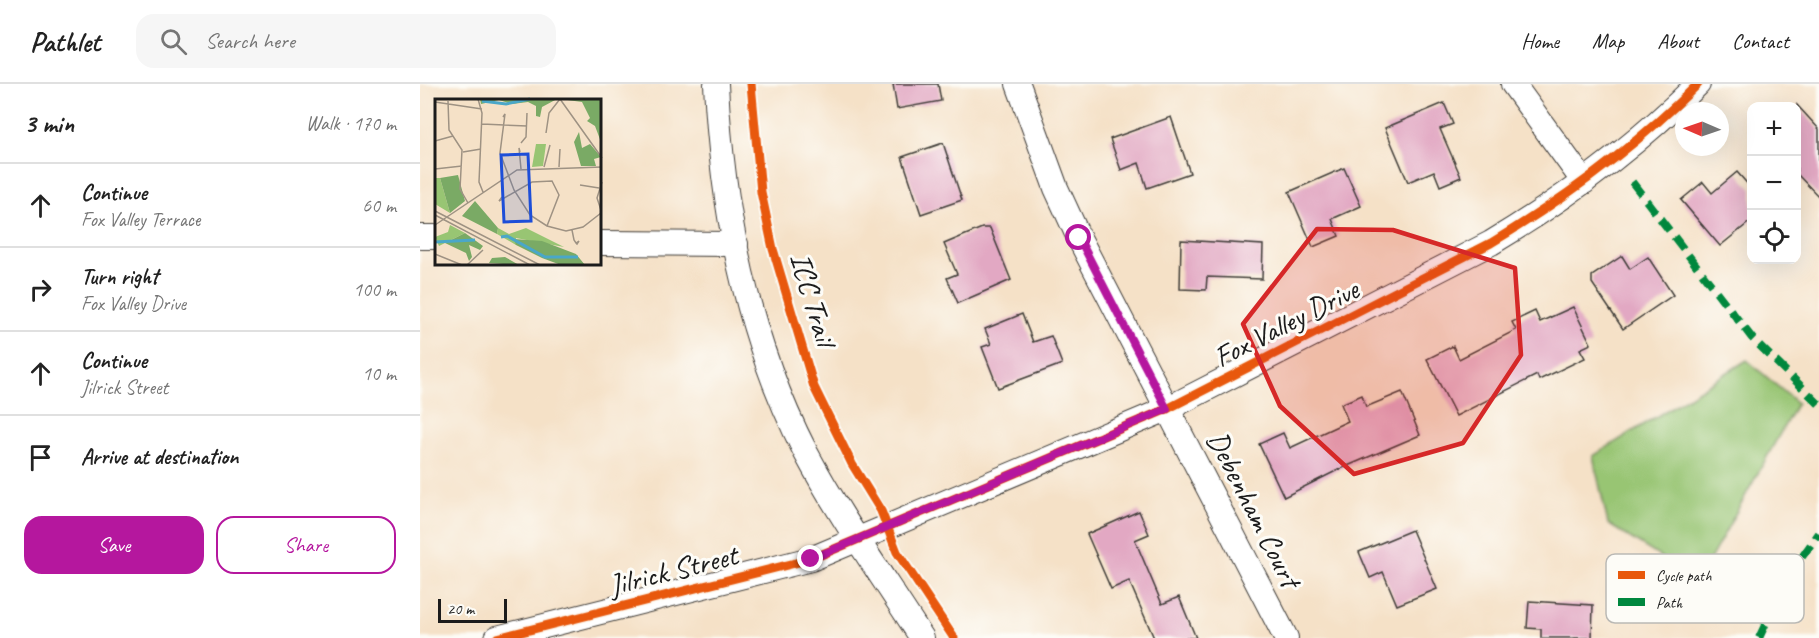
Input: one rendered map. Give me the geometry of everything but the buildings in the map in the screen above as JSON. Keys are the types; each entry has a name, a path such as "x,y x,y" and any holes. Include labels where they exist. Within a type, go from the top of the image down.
{"street":[{"path":"716,84 721,150 736,244 754,320 792,423 824,484 922,638"},
{"name":"Debenham Court","path":"1018,84 1035,135 1065,208 1286,638"},
{"path":"1513,84 1584,182"},
{"name":"Fox Valley Drive","path":"858,538 1167,409 1454,265 1531,219 1584,182 1647,132 1698,84"},
{"path":"602,243 736,244"},
{"name":"Jilrick Street","path":"497,638 778,569 811,559 858,538"}],"highlighted area":[{"path":"1317,229 1393,230 1515,268 1521,355 1463,443 1354,474 1280,406 1243,324"}],"green space":[{"path":"1747,360 1797,403 1713,554 1655,554 1608,524 1593,456"}],"marked path":[{"path":"1632,182 1752,338 1819,404"},
{"path":"1804,554 1819,533"},
{"path":"1759,638 1766,623"}],"cycle path":[{"name":"ICC Trail","path":"751,84 761,192 773,249 814,387 852,464 881,511 897,552 954,638"},
{"path":"497,638 811,559 1167,409 1491,243 1546,208 1599,170 1650,129 1698,84"}],"route":[{"path":"811,559 887,525 1167,409 1079,238"}]}
